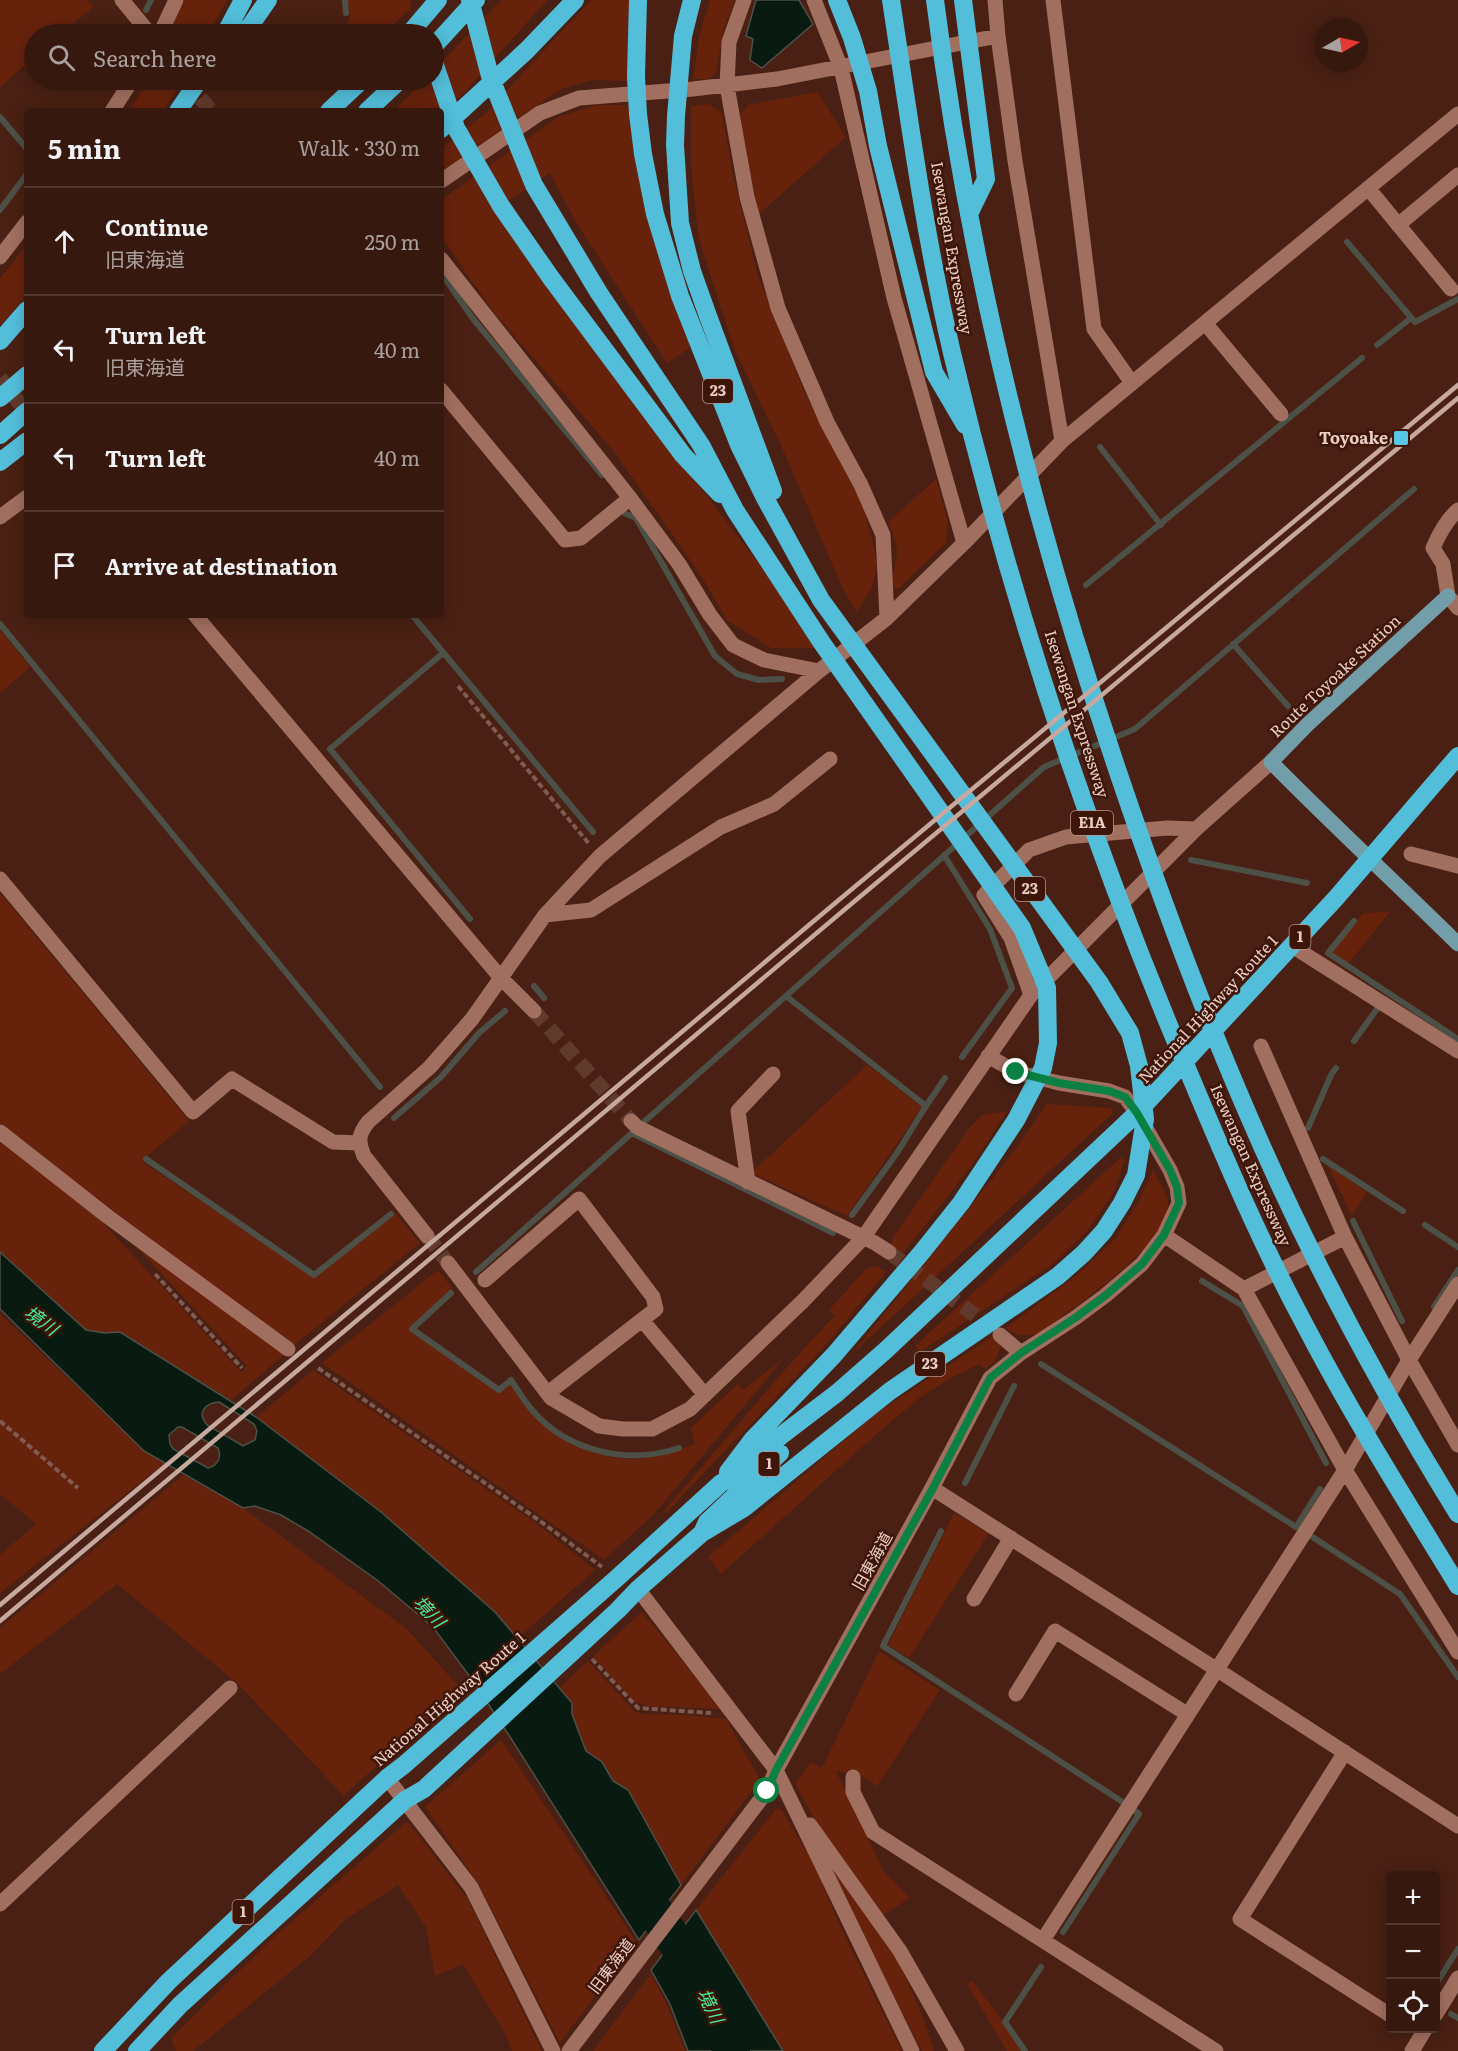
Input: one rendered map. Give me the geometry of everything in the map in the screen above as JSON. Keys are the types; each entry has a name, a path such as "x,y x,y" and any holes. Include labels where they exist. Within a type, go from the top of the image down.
{"highway":[{"path":"230,24 243,0"},
{"path":"251,24 268,0"},
{"path":"419,0 424,24"},
{"path":"418,24 438,0"},
{"name":"23","path":"470,0 490,76 534,185 599,293 701,445 735,510 822,643 1022,928 1047,988 1048,1043 1043,1068 1016,1120 961,1203 922,1252 834,1355 753,1439 720,1484"},
{"path":"444,35 476,0"},
{"path":"444,126 559,0"},
{"path":"444,126 527,50 575,0"},
{"name":"23","path":"638,0 639,123 655,214 680,297 740,445 770,508 820,600 1099,982 1130,1034 1139,1066 1145,1119 1136,1174 1122,1203 1104,1231 1084,1253 1058,1276 890,1391 744,1508 702,1533"},
{"name":"23","path":"640,76 648,0"},
{"path":"692,0 683,36 676,116 675,145 680,223 692,271 778,504 820,600"},
{"path":"837,0 852,38 868,91 878,146 934,372 975,442"},
{"name":"Isewangan Expressway","path":"891,0 930,244 952,350 1010,570 1046,688 1091,820 1139,951 1204,1109 1261,1236 1305,1327 1458,1586"},
{"name":"Isewangan Expressway","path":"935,0 969,214 1015,427 1046,544 1085,675 1169,916 1240,1098 1288,1202 1371,1366 1458,1514"},
{"path":"963,0 986,179 969,214"},
{"path":"180,108 192,90"},
{"path":"332,108 351,90"},
{"path":"370,108 389,90"},
{"path":"443,90 456,128 501,206 551,278 683,455 735,510"},
{"path":"0,341 24,313"},
{"path":"0,398 24,378"},
{"path":"0,435 24,414"},
{"path":"0,462 24,443"},
{"name":"National Highway Route 1","path":"103,2051 169,1982 387,1778 404,1766 720,1484 755,1460 886,1350 1137,1113 1370,860 1458,756"},
{"name":"National Highway Route 1","path":"137,2051 180,2005 405,1800 424,1789 638,1589 702,1533 707,1522 789,1445 837,1393"}],"main road":[{"name":"Route Toyoake Station","path":"1455,597 1308,724 1271,762 1458,944"}],"street":[{"path":"122,0 142,24"},
{"path":"165,24 176,0"},
{"path":"744,0 729,42 727,86 747,197 778,308 827,422 861,485 883,535 887,618"},
{"path":"814,0 841,68 894,298 964,543"},
{"path":"995,0 1015,161 1062,441"},
{"path":"1053,0 1094,329 1132,383"},
{"path":"444,179 540,113 579,98 777,80 998,36"},
{"path":"114,108 126,90"},
{"path":"427,1236 364,1156 359,1143 360,1133 368,1122 430,1067 472,1018 545,915 600,856 819,671 887,618 964,543 1062,441 1458,114"},
{"path":"1398,225 1458,175"},
{"path":"1368,188 1451,289"},
{"path":"0,257 24,226"},
{"path":"444,263 630,498 679,564 710,615 733,645 764,660 819,671"},
{"path":"1205,323 1281,414"},
{"path":"444,394 565,540 581,538 630,498"},
{"path":"0,517 24,499"},
{"path":"1455,597 1443,564 1432,548 1450,516 1458,510"},
{"path":"198,618 501,978 534,1011"},
{"path":"545,915 591,910 721,827 774,804 830,759"},
{"path":"448,1263 551,1398 599,1426 652,1429 690,1409 803,1300 863,1238 1031,995 1196,829 1271,762"},
{"path":"1031,995 1011,938 984,894 1029,850 1066,837 1167,828 1196,829"},
{"path":"1411,854 1458,866"},
{"path":"0,879 193,1112 231,1078 333,1142 359,1143"},
{"path":"1292,946 1458,1051"},
{"path":"1261,1046 1345,1237 1409,1360 1458,1444"},
{"name":"旧東海道","path":"569,2051 767,1791 776,1770 933,1488 990,1378 1021,1353 1106,1295 1142,1264 1164,1235 1179,1203 1177,1187 1170,1170 1137,1113 1125,1097 1109,1091 1059,1083 1016,1072 988,1056"},
{"path":"748,1182 738,1111 773,1074"},
{"path":"631,1120 637,1127 890,1252"},
{"path":"0,1132 107,1216 288,1349"},
{"path":"484,1280 579,1199 653,1297 656,1309 548,1393"},
{"path":"1164,1235 1244,1289 1345,1470 1458,1652"},
{"path":"1244,1289 1345,1237"},
{"path":"1043,1940 1345,1470 1409,1360 1458,1284"},
{"path":"642,1320 705,1395"},
{"path":"1000,1335 1021,1353"},
{"path":"933,1488 1458,1826"},
{"path":"974,1599 1011,1538"},
{"path":"638,1589 776,1770 912,2051"},
{"path":"1016,1694 1055,1631 1187,1714"},
{"path":"0,1904 230,1688"},
{"path":"1345,1752 1240,1919 1386,2012"},
{"path":"853,1777 853,1792 873,1832 1216,2051"},
{"path":"387,1778 471,1887 553,2051"},
{"path":"785,1789 900,1951 957,2051"},
{"path":"1440,2007 1458,1978"},
{"path":"1412,2051 1423,2033"}],"path":[{"path":"459,686 600,856"},
{"path":"150,1268 242,1368"},
{"path":"318,1368 540,1521 610,1584"},
{"path":"0,1422 78,1488"},
{"path":"591,1659 638,1708 735,1715"}],"shaded area":[{"path":"0,0 87,0 94,6 73,24 24,24 24,66 0,87"},
{"path":"185,0 227,0 214,24 172,24"},
{"path":"348,0 410,0 411,8 394,24 347,24 350,18"},
{"path":"501,0 547,0 465,92 444,111 444,108 397,108 414,90 444,90 444,60"},
{"path":"591,0 631,0 628,81 592,80 561,89 444,169 444,147 485,114"},
{"path":"710,0 735,0 724,28 716,72 709,79 693,79 699,37"},
{"path":"142,90 177,90 165,108 131,108"},
{"path":"817,92 846,137 759,214 738,125 741,114 748,105"},
{"path":"709,104 722,113 733,175 758,276 805,394 863,506 877,566 872,587 857,612 842,587 780,443 736,353 698,235 691,167 691,106"},
{"path":"598,105 630,105 694,345 667,363 576,222 550,173 497,208 584,335 775,585 819,648 771,648 728,621 700,574 613,450 493,311 444,241 444,198 560,116"},
{"path":"24,248 24,298 0,326 0,279"},
{"path":"936,479 948,522 946,543 898,589 890,584 897,553 895,539 888,522"},
{"path":"0,630 30,667 0,693"},
{"path":"0,893 189,1121 141,1161 314,1277 395,1213 420,1243 293,1346 0,1125"},
{"path":"1390,912 1348,964 1330,953 1363,913"},
{"path":"867,1065 922,1107 847,1216 751,1173"},
{"path":"1047,1104 1112,1108 1113,1113 851,1355 1005,1163"},
{"path":"1007,1111 972,1165 897,1261 892,1259 891,1246 894,1236 970,1127 982,1115"},
{"path":"0,1141 91,1210 241,1372 247,1366 122,1231 285,1354 231,1400 120,1332 105,1333 86,1330 0,1252"},
{"path":"1120,1158 1125,1160 1113,1194 1087,1231 1054,1263 920,1352 915,1346"},
{"path":"1328,1166 1367,1192 1352,1216"},
{"path":"1153,1170 1165,1193 1168,1208 1162,1224 1151,1241 1115,1276 1041,1332 1023,1335 1006,1328 1077,1275 1115,1239 1139,1201"},
{"path":"877,1266 886,1272 825,1346 665,1514 664,1511 835,1315 829,1310 866,1269"},
{"path":"438,1270 453,1289 410,1329 499,1392 510,1382 528,1409 542,1424 568,1442 599,1454 615,1458 646,1458 695,1444 691,1428 738,1384 743,1390 784,1358 654,1514 604,1560 322,1363"},
{"path":"0,1314 144,1451 165,1463 0,1593 0,1555 36,1524 0,1494"},
{"path":"993,1336 999,1341 1001,1348 994,1362 985,1369 979,1364 922,1396 721,1574 708,1557 875,1414"},
{"path":"313,1370 536,1523 595,1570 518,1638 495,1612 256,1417"},
{"path":"183,1475 243,1508 407,1629 460,1688 344,1796 237,1683 117,1584 0,1674 0,1628"},
{"path":"954,1513 989,1533 909,1658 888,1645"},
{"path":"642,1612 722,1709 647,1706 634,1701 593,1656"},
{"path":"879,1651 940,1690 877,1786 858,1774 836,1771 884,1872 910,1898 882,1916 823,1834 795,1784 810,1762 822,1768"},
{"path":"588,1661 635,1712 726,1719 760,1780 681,1885 628,1790 613,1781 602,1762 586,1751 572,1714 572,1703 559,1688"},
{"path":"501,1740 636,1941 560,2043 479,1885 425,1807"},
{"path":"776,1809 781,1809 815,1866 843,1933 902,2051 783,2051 696,1910"},
{"path":"407,1821 467,1898 542,2051 512,2051 504,2032 463,1964 435,1976 426,1927 398,1885 346,1919 310,1956 193,2051 176,2051 171,2038 273,1938"},
{"path":"815,1841 891,1945 921,2012 934,2051 922,2051"},
{"path":"651,1974 667,2005 685,2051 593,2051"},
{"path":"972,1981 1023,2051 1007,2051 967,1984"}],"water":[{"path":"756,0 799,0 813,24 762,68 750,60 753,39 746,36"},
{"path":"0,1252 86,1330 105,1333 120,1332 256,1417 381,1512 495,1612 572,1703 572,1714 586,1751 602,1762 613,1781 628,1790 681,1885 639,1940 512,1740 473,1681 433,1627 377,1580 308,1531 281,1515 255,1506 243,1508 144,1451 0,1309","holes":["219,1402 254,1424 257,1431 255,1440 243,1446 207,1425 202,1416 204,1409 210,1404","178,1427 182,1427 218,1448 220,1455 217,1463 208,1468 173,1449 169,1435"]},
{"path":"696,1910 783,2051 688,2051 670,2004 651,1970"}],"waterway":[{"path":"146,10 151,0"},
{"path":"345,0 346,13"},
{"path":"0,117 24,145"},
{"path":"0,210 24,178"},
{"path":"1347,242 1415,322 1458,299"},
{"path":"444,277 474,320 602,475"},
{"path":"1377,345 1411,318"},
{"path":"1086,585 1362,358"},
{"path":"1100,447 1161,525"},
{"path":"645,1121 1044,767 1135,729 1414,489"},
{"path":"624,513 636,518 715,656 737,674 759,680 782,679"},
{"path":"415,618 593,832"},
{"path":"0,624 380,1087"},
{"path":"1233,644 1288,706"},
{"path":"443,653 330,749 470,919"},
{"path":"944,855 990,929 1012,988 962,1057"},
{"path":"1191,860 1307,883"},
{"path":"1354,921 1328,953 1458,1039"},
{"path":"534,986 544,998"},
{"path":"786,996 926,1106 897,1153 852,1215"},
{"path":"1354,1041 1377,1009"},
{"path":"394,1118 441,1077 479,1033 505,1011"},
{"path":"1308,1128 1336,1068"},
{"path":"926,1106 945,1078"},
{"path":"476,1272 632,1133 833,1233"},
{"path":"146,1159 314,1275 391,1214"},
{"path":"1323,1159 1403,1211"},
{"path":"1353,1221 1402,1321"},
{"path":"1425,1225 1458,1247"},
{"path":"1434,1307 1458,1270"},
{"path":"1202,1281 1243,1306 1326,1463"},
{"path":"451,1293 412,1329 499,1390 511,1380 532,1410 563,1436 581,1445 620,1455 660,1453 679,1448"},
{"path":"1041,1364 1296,1527 1320,1489"},
{"path":"965,1483 1014,1386"},
{"path":"941,1531 883,1646 1121,1801"},
{"path":"1311,1536 1400,1594 1458,1677"},
{"path":"1063,1932 1139,1814 1135,1811"},
{"name":"境川","path":"630,1875 685,1956 732,2051"},
{"path":"1439,1979 1458,1949"},
{"path":"1025,2051 1005,2022 1041,1967"},
{"path":"1451,2014 1458,2018"}],"tunnel":[{"path":"194,90 209,108"},
{"path":"0,378 24,409"},
{"path":"534,1011 631,1121"},
{"path":"427,1236 448,1263"},
{"path":"889,1252 996,1331"}],"railway":[{"path":"0,1605 840,899 1458,385"},
{"path":"0,1621 850,905 1458,398"}],"place":[{"name":"Toyoake","path":"1401,438"}],"route":[{"path":"767,1791 776,1770 933,1488 990,1378 1021,1353 1106,1295 1142,1264 1164,1235 1179,1203 1177,1187 1170,1170 1137,1113 1125,1097 1109,1091 1059,1083 1016,1072"}]}
